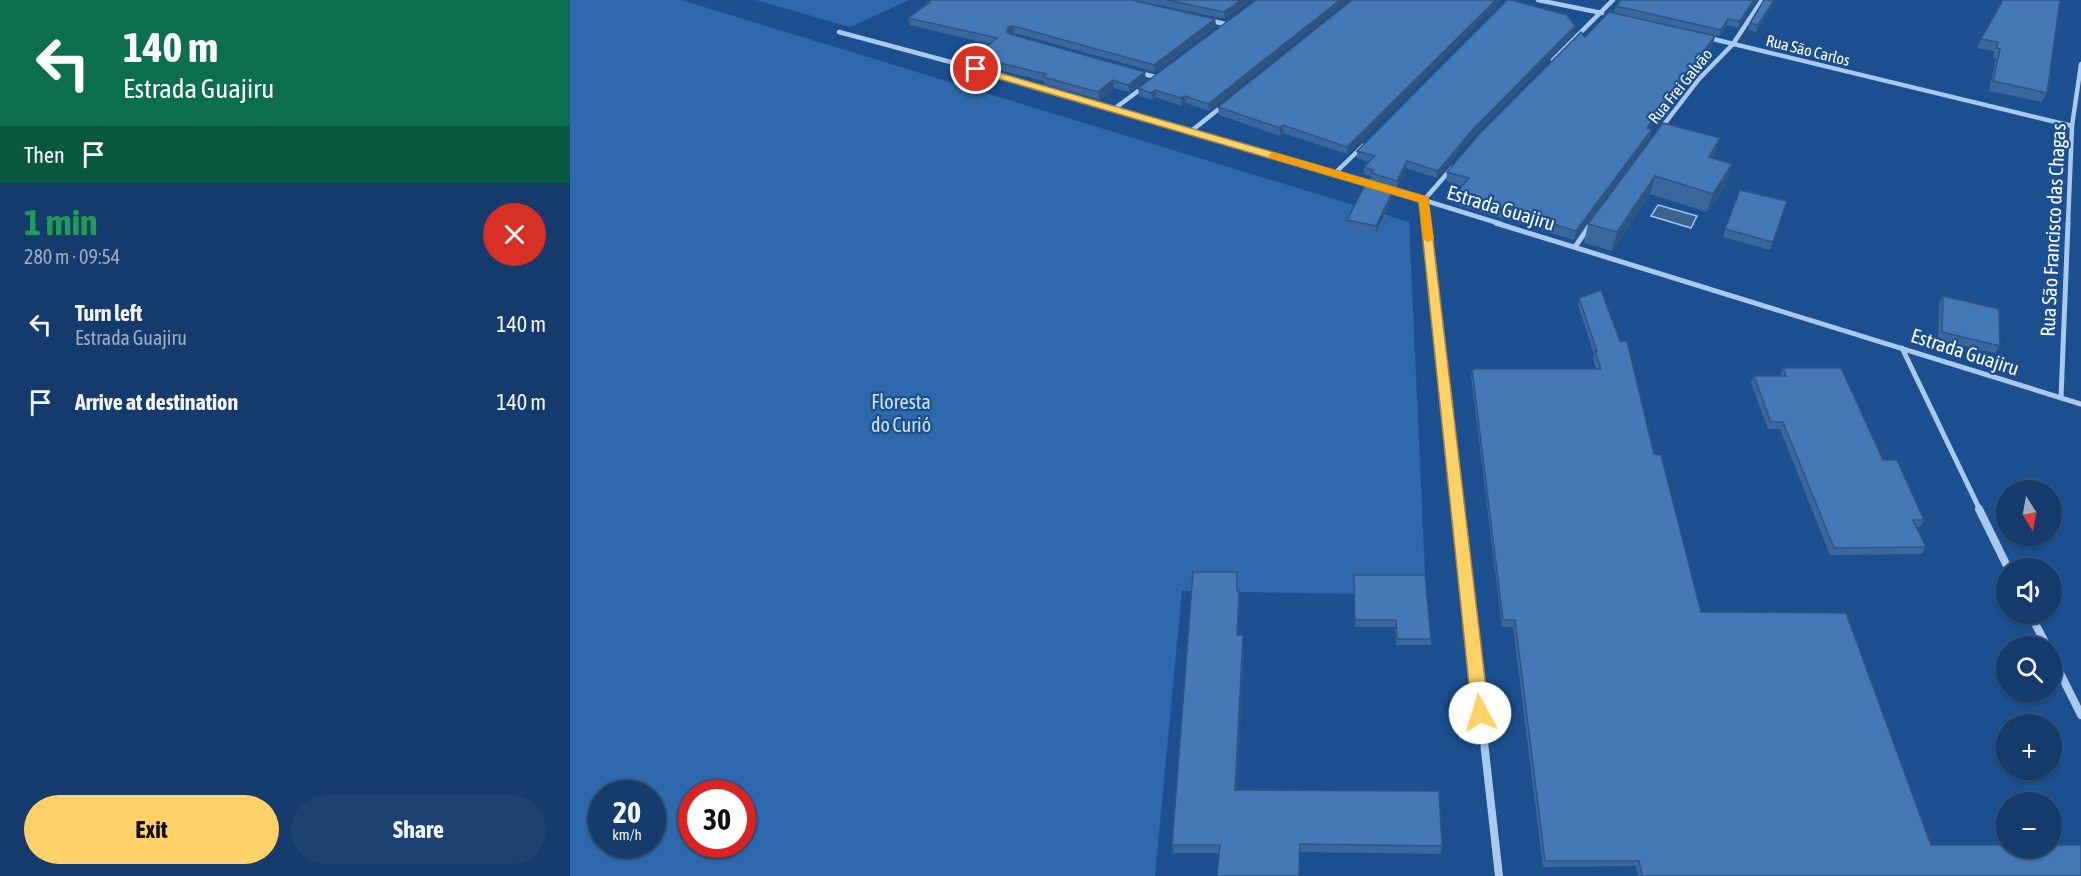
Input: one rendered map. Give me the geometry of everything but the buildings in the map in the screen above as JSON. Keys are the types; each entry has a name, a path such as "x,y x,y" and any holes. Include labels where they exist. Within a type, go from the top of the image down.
{"street":[{"path":"1538,0 1612,16"},
{"path":"1552,61 1613,0"},
{"name":"Rua Frei Galvão","path":"1659,131 1699,79 1733,44 1762,0"},
{"path":"1216,31 1233,18"},
{"path":"1202,19 1225,24"},
{"name":"Estrada Guajiru","path":"839,32 1335,173 2081,404"},
{"name":"Rua São Carlos","path":"1700,36 2072,126"},
{"name":"Rua São Francisco das Chagas","path":"2061,398 2072,126 2081,64"},
{"path":"1134,71 1156,77"},
{"path":"1114,109 1164,71"},
{"path":"1190,132 1226,103"},
{"path":"1335,173 1369,140"},
{"path":"1455,165 1424,200 1498,876"},
{"path":"1575,247 1596,218"},
{"path":"1902,348 2003,558"},
{"path":"2062,677 2081,715"}],"green space":[{"name":"Floresta do Curió","path":"570,0 681,0 1409,222 1426,595 1182,591 1155,876 570,876"},
{"path":"756,0 909,0 850,27"}],"shaded area":[{"path":"1658,205 1697,216 1691,228 1651,216"}],"slow traffic":[{"path":"1273,155 1424,200 1428,239"}],"route":[{"path":"976,69 1424,200 1480,713"}]}
